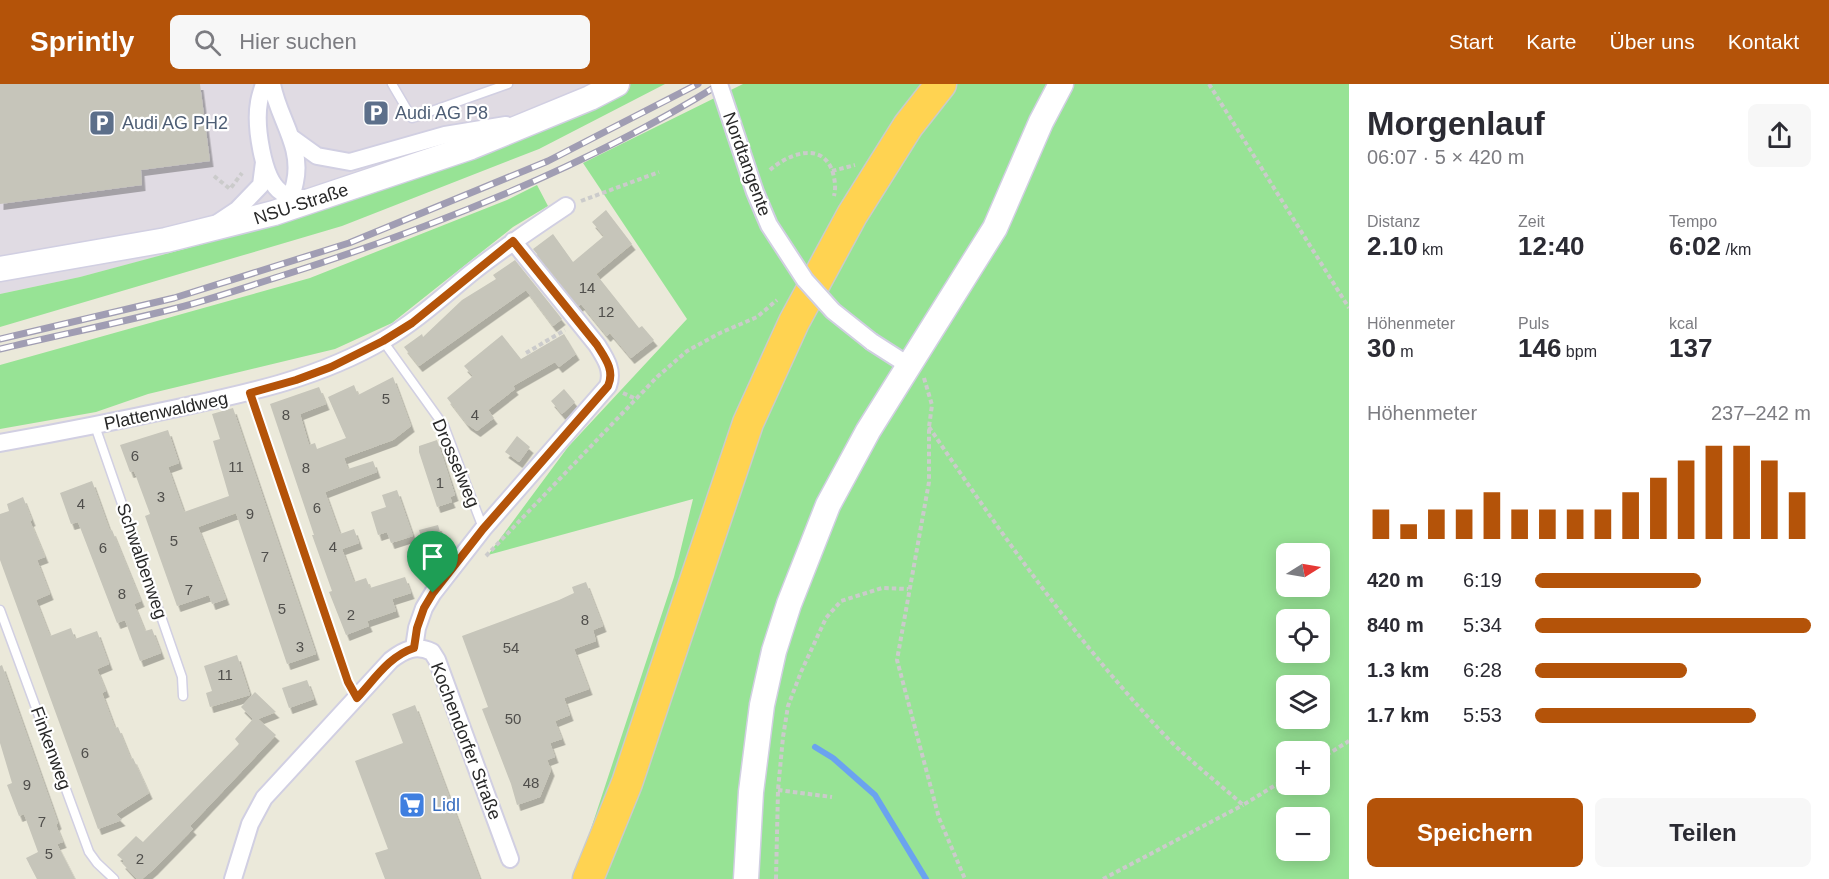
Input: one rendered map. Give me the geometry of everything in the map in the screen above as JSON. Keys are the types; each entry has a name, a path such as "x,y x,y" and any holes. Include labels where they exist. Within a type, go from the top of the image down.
{"highway":[{"path":"588,879 627,783 748,423 794,322 852,215 908,126 941,84"}],"street":[{"path":"264,84 258,104 261,144 264,161 274,184 281,192 292,197 319,199"},
{"path":"272,84 275,101 292,138 297,156 297,172 292,197 274,213"},
{"name":"NSU-Straße","path":"0,269 166,240 274,213 471,147 590,98 617,84"},
{"name":"Nordtangente","path":"719,84 755,192 769,225 805,280 833,311 873,342 916,370"},
{"path":"746,879 751,792 762,705 774,651 789,604 828,505 868,431 916,370 995,228 1060,84"},
{"path":"292,138 317,156 350,162 445,135 537,120"},
{"path":"208,230 237,210 261,185 264,161"},
{"name":"Plattenwaldweg","path":"0,443 95,426 250,393 331,367 383,341 412,323 513,241 566,206"},
{"path":"414,648 417,628 424,608 436,588 483,529 608,386 611,379 607,363 513,241"},
{"name":"Kochendorfer Straße","path":"233,879 250,824 264,798 391,660 402,651 414,648 432,652 437,660 510,860"}],"lane":[{"path":"392,84 412,118 508,84"},
{"name":"Drosselweg","path":"383,341 444,426 483,529"},
{"path":"250,393 348,682 357,698"},
{"name":"Schwalbenweg","path":"95,426 182,677 183,696"},
{"name":"Finkenweg","path":"0,610 89,852 114,879"}],"path":[{"path":"1209,84 1349,308"},
{"path":"770,170 784,158 810,153 821,156 830,165 835,181 835,193 832,200"},
{"path":"832,171 863,162"},
{"path":"566,206 659,172"},
{"path":"214,176 230,189 242,173"},
{"path":"485,557 657,377 687,351 757,317 780,298"},
{"path":"526,353 578,323"},
{"path":"916,370 932,405 929,427 929,482 897,660 939,818 965,879"},
{"path":"929,427 1005,539 1065,619 1159,730 1243,805"},
{"path":"418,537 436,588"},
{"path":"776,879 777,790 788,706 826,618 842,601 865,592 882,588 908,589"},
{"path":"1330,753 1349,741"},
{"path":"1103,879 1243,805 1276,785"},
{"path":"777,790 832,797"}],"shaded area":[{"path":"0,84 624,84 292,213 164,255 80,277 0,294"}],"green space":[{"path":"624,84 665,84 539,149 342,226 0,327 0,294 80,277 300,218"},
{"path":"743,84 1349,84 1349,879 573,879 674,577 693,499 488,555 568,447 687,319 583,163"},
{"path":"537,185 548,206 513,227 392,323 335,349 148,394 96,412 0,429 0,365 310,278 507,200"}],"building":[{"name":"Audi AG PH2","path":"0,84 200,84 210,161 141,170 142,185 0,204"},
{"path":"606,210 632,244 596,274 639,328 642,326 654,340 631,358 610,333 607,336 581,304 579,306 533,249 553,234 573,262 604,236 592,222"},
{"path":"515,260 562,319 553,326 526,290 419,366 404,347 422,334 423,337 462,300 496,279 493,275"},
{"path":"564,334 576,354 559,367 555,362 513,386 515,389 488,410 494,418 477,431 467,424 447,398 473,376 464,366 502,335 521,359"},
{"path":"393,377 411,426 393,440 344,458 348,469 373,461 377,472 325,492 340,534 354,529 359,543 342,549 354,582 366,578 370,588 405,577 411,593 392,599 396,611 367,621 369,626 346,635 329,592 332,591 270,404 319,387 326,404 300,414 309,445 315,443 317,449 346,438 328,397 354,385 358,395"},
{"path":"564,389 575,402 562,414 551,401"},
{"path":"233,408 316,654 287,664 236,513 198,527 226,599 212,604 209,595 177,606 145,516 150,514 134,471 130,472 120,445 168,430 179,463 168,467 184,512 229,496 213,441 220,439 212,414"},
{"path":"517,436 530,447 519,462 505,452"},
{"path":"437,440 455,495 450,497 452,502 437,507 419,446"},
{"path":"92,481 110,531 112,530 141,601 134,604 145,631 152,629 161,653 140,661 125,620 117,623 78,522 71,524 60,493"},
{"path":"397,490 413,536 391,543 387,532 378,535 371,512 386,507 382,495"},
{"path":"23,497 45,557 37,560 50,594 36,600 50,636 71,628 75,639 97,631 109,664 97,669 106,691 102,693 115,728 118,727 131,759 133,758 149,793 116,814 122,820 98,829 0,560 0,514 9,511 7,504"},
{"path":"438,525 443,542 424,548 419,530"},
{"path":"586,582 603,626 593,630 596,641 574,649 589,689 564,698 570,715 555,721 562,739 550,743 555,757 547,760 551,770 540,797 517,805 482,709 488,707 462,636 559,600 574,593 572,587"},
{"path":"237,655 250,695 210,707 206,693 212,691 204,666"},
{"path":"2,665 58,823 56,825 63,842 57,844 75,879 37,879 26,858 38,852 24,814 19,816 7,785 12,783 0,743 0,666"},
{"path":"307,680 314,699 289,708 282,688"},
{"path":"255,692 276,712 258,719 276,735 190,826 193,829 154,869 142,879 137,879 117,855 136,836 143,842 239,744 235,739 253,719 241,707"},
{"name":"Lidl","path":"415,705 480,879 385,879 375,853 388,849 355,761 403,743 392,714"}],"waterway":[{"path":"815,747 833,758 875,795 926,879"}],"railway":[{"path":"0,339 174,298 349,243 548,161 698,84"},
{"path":"0,349 190,304 393,238 562,168 617,142 720,84"}],"place":[{"name":"Audi AG P8","path":"376,113"},
{"name":"Audi AG PH2","path":"102,123"},
{"name":"Lidl","path":"412,805"}],"route":[{"path":"513,241 597,345 607,363 611,379 608,386 502,506 433,593 424,608 417,628 414,648 402,651 391,660 357,698 348,682 250,393 331,367 383,341 412,323 513,241"}]}
